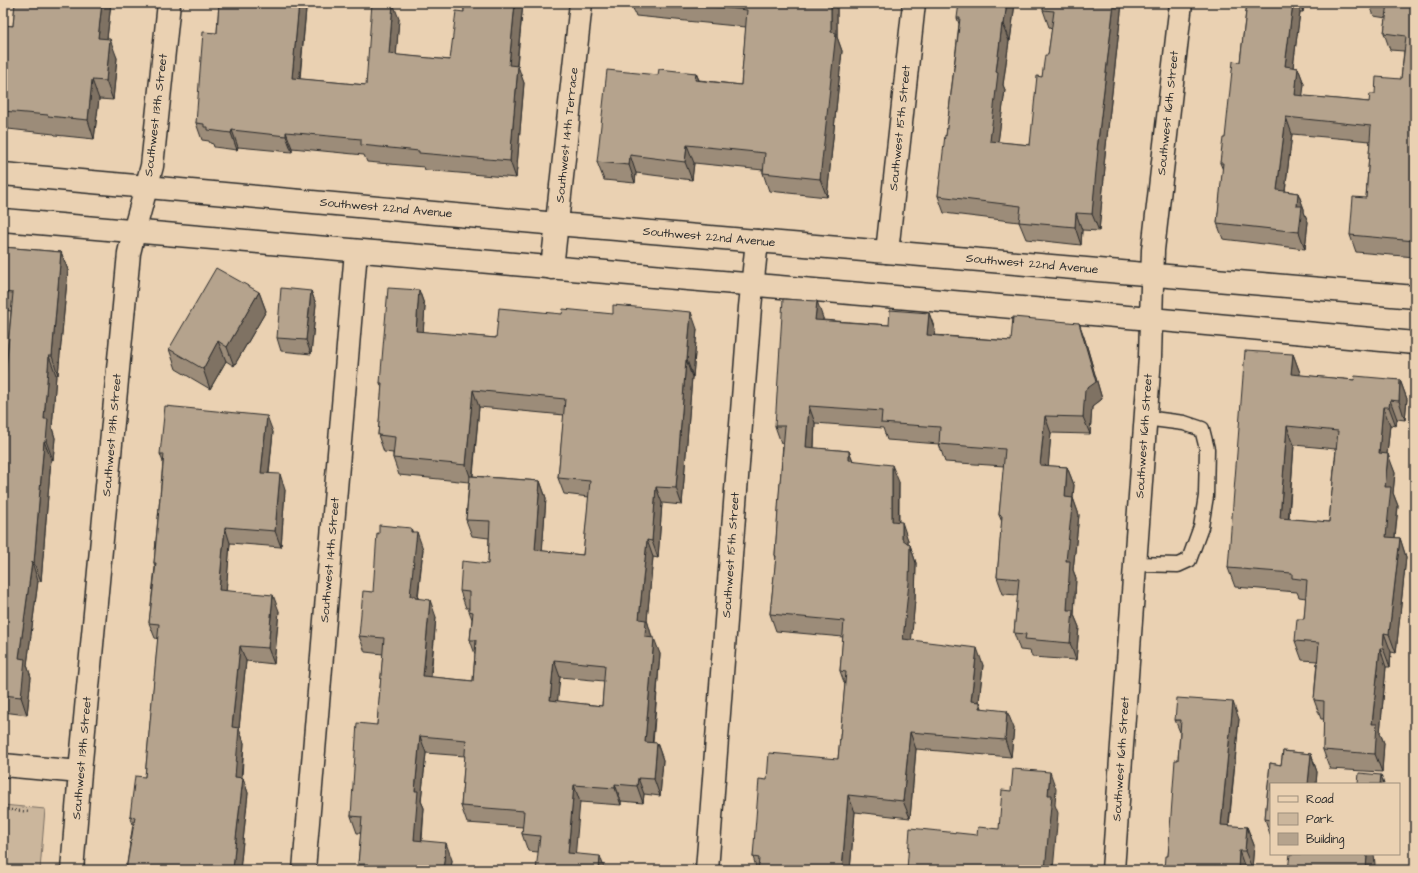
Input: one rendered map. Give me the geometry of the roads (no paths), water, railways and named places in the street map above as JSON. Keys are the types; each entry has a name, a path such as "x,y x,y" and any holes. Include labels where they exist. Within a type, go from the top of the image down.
{"street":[{"name":"Southwest 13th Street","path":"72,870 129,260 134,232 152,166 169,3"},
{"name":"Southwest 14th Terrace","path":"552,268 581,3"},
{"name":"Southwest 15th Street","path":"887,252 914,3"},
{"name":"Southwest 16th Street","path":"1113,870 1151,342 1151,274 1181,3"},
{"name":"Southwest 22nd Avenue","path":"3,174 557,224 1415,297"},
{"path":"3,220 1415,343"},
{"name":"Southwest 15th Street","path":"707,870 752,286 757,241"},
{"name":"Southwest 14th Street","path":"304,870 356,251"},
{"path":"3,765 80,772"}],"lane":[{"path":"1134,564 1178,565 1189,560 1201,527 1206,496 1208,449 1202,430 1184,423 1145,418"}]}
